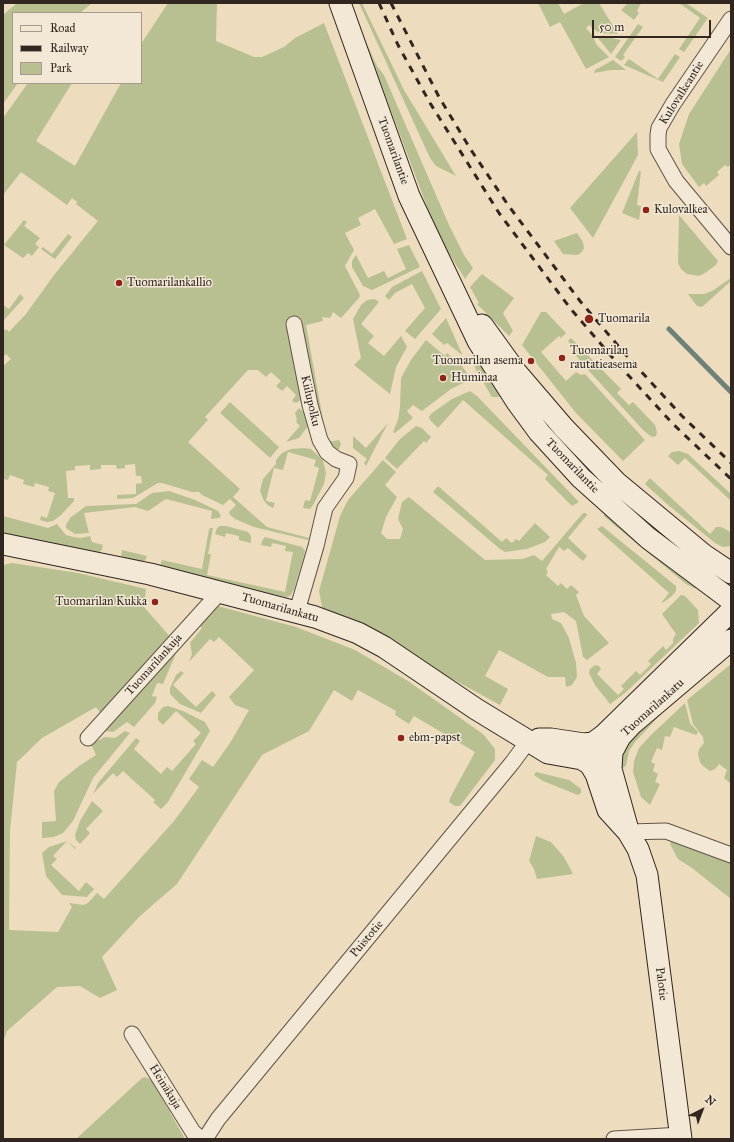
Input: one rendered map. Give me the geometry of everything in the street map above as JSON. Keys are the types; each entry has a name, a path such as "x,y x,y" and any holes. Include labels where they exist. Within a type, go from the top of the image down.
{"street":[{"name":"Tuomarilantie","path":"340,3 409,196 436,255 482,347 517,402 562,458 581,478 648,538 731,600"},
{"name":"Kulovalkeantie","path":"731,19 673,104 659,128 658,135 658,148 676,181 731,247"},
{"name":"Tuomarilantie","path":"457,295 490,334 516,372 564,428 616,482 704,555 731,573"},
{"name":"Kiilupolku","path":"294,324 310,405 320,440 327,452 336,459 349,464 346,478 325,508 316,546 297,611"},
{"name":"Tuomarilankatu","path":"3,544 112,565 297,611 358,633 384,647 476,709 548,753 582,759 590,764"},
{"name":"Tuomarilankuja","path":"88,738 220,592"},
{"name":"Tuomarilankatu","path":"593,743 604,735 731,611"},
{"name":"Tuomarilankatu","path":"612,752 620,737 632,724 731,640"},
{"path":"529,740 551,738 584,744 593,743 612,752"},
{"name":"Puistotie","path":"205,1139 218,1119 512,763 529,740"},
{"path":"590,764 593,743"},
{"path":"590,764 612,752"},
{"name":"Palotie","path":"612,752 611,769 628,832"},
{"name":"Palotie","path":"590,764 596,774 608,810 628,832 638,849 647,875 681,1137"},
{"path":"628,832 666,831 731,855"},
{"name":"Heinäkuja","path":"132,1034 193,1132 201,1139"},
{"path":"614,1139 681,1137"}],"green space":[{"path":"17,3 92,3 81,12 12,12 12,84 17,84 3,104 3,15"},
{"path":"168,3 217,3 216,41 254,57 262,57 284,47 295,38 324,23 407,239 394,244 375,209 358,218 361,225 345,233 354,250 345,266 360,295 359,298 341,318 333,312 330,318 322,317 323,321 306,325 327,442 339,440 341,444 339,449 336,450 325,444 321,437 298,332 294,336 305,391 305,396 303,399 296,403 292,401 296,395 287,386 282,391 276,386 281,381 271,372 266,377 258,370 248,370 205,417 208,420 188,442 240,489 233,497 267,527 309,538 308,540 254,527 235,519 229,512 236,505 230,499 223,505 202,495 199,492 192,492 162,483 158,483 133,498 117,499 117,495 136,494 136,484 142,483 141,476 136,476 135,464 125,465 125,468 117,469 116,465 101,465 101,469 90,470 90,465 75,466 75,470 66,471 68,498 74,498 74,501 61,515 53,521 47,522 40,520 41,516 47,518 55,493 48,491 49,487 35,483 34,487 23,484 24,480 10,475 8,480 3,479 3,366 11,359 6,354 3,357 3,331 6,329 9,332 26,314 54,275 98,221 76,204 77,202 72,198 67,205 21,172 3,195 3,118 27,84 71,84 36,141 75,166 120,84 142,84 142,42"},
{"path":"359,3 362,3 404,90 456,176 436,166 430,158"},
{"path":"538,3 558,3 564,14 584,3 599,3 618,34 599,33 589,25 586,28 593,36 596,44 609,57 586,69 560,22 550,27"},
{"path":"628,3 641,3 637,11 639,13 634,20 621,10"},
{"path":"679,3 686,3 708,18 684,52 679,49 700,18"},
{"path":"638,24 643,27 623,55 625,57 621,61 615,57"},
{"path":"361,31 377,66 384,75 449,225 464,255 473,268 465,279 446,249 429,212"},
{"path":"607,37 621,40 611,54 598,38"},
{"path":"731,49 731,164 728,167 725,165 717,172 719,175 706,186 704,183 699,187 682,164 679,144 689,114"},
{"path":"675,54 680,57 663,82 624,65 629,59 658,79"},
{"path":"613,60 626,70 611,70 594,73 595,70"},
{"path":"637,132 638,155 593,238 570,208"},
{"path":"639,171 641,171 637,205 641,206 639,220 622,213"},
{"path":"679,215 718,261 716,265 699,276 687,274 681,269 678,263"},
{"path":"24,220 27,222 24,226 40,238 35,244 39,247 32,256 28,253 23,258 4,245"},
{"path":"577,233 583,242 584,248 582,252 578,255 563,254 554,241"},
{"path":"68,234 72,237 55,259 41,249 43,247 52,254"},
{"path":"409,245 420,267 372,290 363,286 352,267 352,261 356,255 368,278 384,271 388,278 406,269 397,249"},
{"path":"422,271 441,309 415,339 405,331 425,308 412,284 395,293 389,300 385,296 392,287"},
{"path":"482,274 514,298 503,313 513,331 509,336 477,304 479,303 470,287"},
{"path":"731,278 731,281 702,307 697,306 688,294 704,294 712,291"},
{"path":"20,294 24,298 3,321 3,305 9,309"},
{"path":"375,299 379,302 361,324 374,336 368,343 384,356 401,336 407,347 396,367 390,394 354,365 361,358 353,319 361,305 367,300"},
{"path":"541,312 546,312 566,333 561,338 559,336 541,352 566,381 576,372 581,375 585,374 645,440 623,461 576,413 522,345"},
{"path":"446,318 462,355 447,343 444,345 432,334"},
{"path":"571,338 621,389 617,393 629,405 633,402 655,425 657,432 656,436 652,437 644,431 589,371 572,351 574,349 568,341"},
{"path":"426,340 445,356 447,353 461,365 467,373 469,380 451,389 422,411 413,405 407,411 413,418 395,433 393,432 398,420 400,407 401,378 411,360"},
{"path":"480,360 500,397 492,397 476,370 474,364"},
{"path":"470,391 478,397 579,502 572,506 545,479 548,475 463,400 438,428 430,420 429,417 432,413 452,399"},
{"path":"230,402 279,447 270,458 220,413"},
{"path":"299,408 307,415 308,426 299,438 286,442 300,426 296,422 297,420 295,413"},
{"path":"388,423 366,466 364,463 367,459 353,448 353,436 366,448"},
{"path":"416,426 422,428 431,437 426,443 424,441 397,469 385,458 400,439"},
{"path":"291,449 311,449 323,460 326,473 324,484 313,505 310,509 303,508 305,500 310,501 319,468 314,466 316,460 288,452 283,470 274,468 266,501 275,503 273,508 269,506 264,501 260,491 263,479 276,464 276,460 282,453"},
{"path":"679,451 688,454 731,494 731,501 685,458 678,465 668,456 672,452"},
{"path":"383,460 396,472 385,485 397,497 386,517 381,533 387,539 400,539 403,529 398,519 402,502 409,497 485,560 522,559 534,555 542,561 583,513 586,513 587,515 568,538 587,556 583,561 568,548 564,551 559,547 546,569 548,572 546,575 558,586 561,583 567,589 571,585 579,592 576,595 584,616 609,643 587,660 583,657 576,621 564,612 551,614 552,619 561,623 569,638 576,663 577,677 572,685 566,687 565,677 548,677 499,650 485,676 508,689 500,705 447,676 441,677 323,612 319,591 340,516 348,500"},
{"path":"650,478 710,534 716,527 721,527 729,531 731,534 731,546 723,547 715,543 667,504 645,484"},
{"path":"438,486 502,542 506,538 512,543 516,539 519,541 535,523 550,537 545,542 527,549 505,552 433,492"},
{"path":"169,491 195,500 218,511 221,516 219,518 211,519 212,511 166,499 148,511 135,507 84,513 89,533 75,534 66,528 70,518 86,506 136,504 152,493"},
{"path":"604,513 701,585 696,589 686,584 613,524 604,516"},
{"path":"3,516 48,528 57,524 66,535 80,538 90,536 92,542 103,545 102,550 98,553 94,553 3,536"},
{"path":"220,526 226,526 248,532 251,536 251,543 239,540 239,536 226,533 225,537 215,534 217,528"},
{"path":"602,526 676,586 676,591 672,596 661,603 669,593 597,529"},
{"path":"213,528 208,554 211,554 207,575 285,592 293,552 285,551 286,546 272,543 271,547 261,545 262,541 265,537 302,547 305,551 291,595 287,597 247,588 245,589 160,567 162,560 202,569 209,529"},
{"path":"122,550 147,556 143,562 123,559 121,556"},
{"path":"12,563 78,573 146,589 144,607 173,640 101,714 96,707 42,738 17,762 10,831 9,930 58,932 72,907 69,903 83,905 88,903 97,893 104,899 174,821 199,787 189,779 202,760 213,767 230,743 249,710 235,705 229,697 254,670 219,637 214,642 210,639 189,662 192,654 190,643 202,628 197,624 214,605 296,627 355,650 408,681 483,734 495,749 495,760 460,806 455,806 449,802 450,798 475,752 414,716 409,724 395,715 396,711 358,690 352,701 334,690 309,731 262,755 177,884 140,916 102,957 117,990 100,998 80,986 57,987 7,1031 3,1042 3,565"},
{"path":"681,595 685,596 698,610 699,623 625,693 610,704 595,685 589,673 590,669 595,665 599,666 601,669 597,674 618,695 624,689 621,686 636,671 640,675 651,664 648,661 663,646 666,650 673,643 673,639 676,634 662,614"},
{"path":"180,644 163,684 157,683 152,696 157,697 155,703 134,727 127,722 113,732 105,731 106,727"},
{"path":"731,664 731,784 724,778 727,770 719,764 715,769 710,771 700,762 698,754 699,749 704,743 703,737 693,724 687,700"},
{"path":"181,671 184,673 173,685 196,707 212,691 216,695 201,713 180,704 170,694 170,688 176,675"},
{"path":"685,703 690,723 698,732 696,735 674,727 670,737 665,736 662,750 657,748 651,762 655,764 653,771 658,774 655,782 660,784 650,805 641,797 633,772 634,761 639,748"},
{"path":"168,706 183,711 205,722 210,731 168,802 161,809 153,802 155,800 123,771 117,777 113,773 93,794 98,783 136,738 140,741 134,749 161,774 167,767 172,771 196,744 193,741 201,733 176,711 163,725 158,720 158,713 163,707"},
{"path":"661,710 663,712 635,742 629,751 626,766 619,770 622,745"},
{"path":"125,731 130,733 93,778 73,821 63,833 54,837 42,838 42,822 56,821 54,791 59,782 96,755 91,744 105,737 115,738"},
{"path":"536,772 569,780 581,789 581,793 578,795 543,781 534,775"},
{"path":"92,801 103,811 86,829 90,833 80,844 76,840 75,835 80,821"},
{"path":"536,836 551,842 564,857 573,874 537,879 534,869 529,861"},
{"path":"672,839 731,860 731,899 692,868 678,859 670,844"},
{"path":"67,841 53,856 57,859 51,865 79,891 86,882 94,889 87,897 62,895 46,876 42,853 49,847"},
{"path":"145,1077 152,1080 185,1139 76,1139 142,1078"}],"waterway":[{"path":"669,329 731,392"}],"railway":[{"path":"379,3 398,45 430,103 499,213 570,308 618,364 673,424 731,479"},
{"path":"391,3 439,97 471,150 508,205 580,301 626,355 682,416 731,463"}],"place":[{"name":"Kulovalkea","path":"646,210"},
{"name":"Tuomarilankallio","path":"119,283"},
{"name":"Tuomarila","path":"589,319"},
{"name":"Tuomarilan rautatieasema","path":"562,358"},
{"name":"Tuomarilan asema","path":"531,361"},
{"name":"Huminaa","path":"443,378"},
{"name":"Tuomarilan Kukka","path":"155,602"},
{"name":"ebm-papst","path":"401,738"}]}
